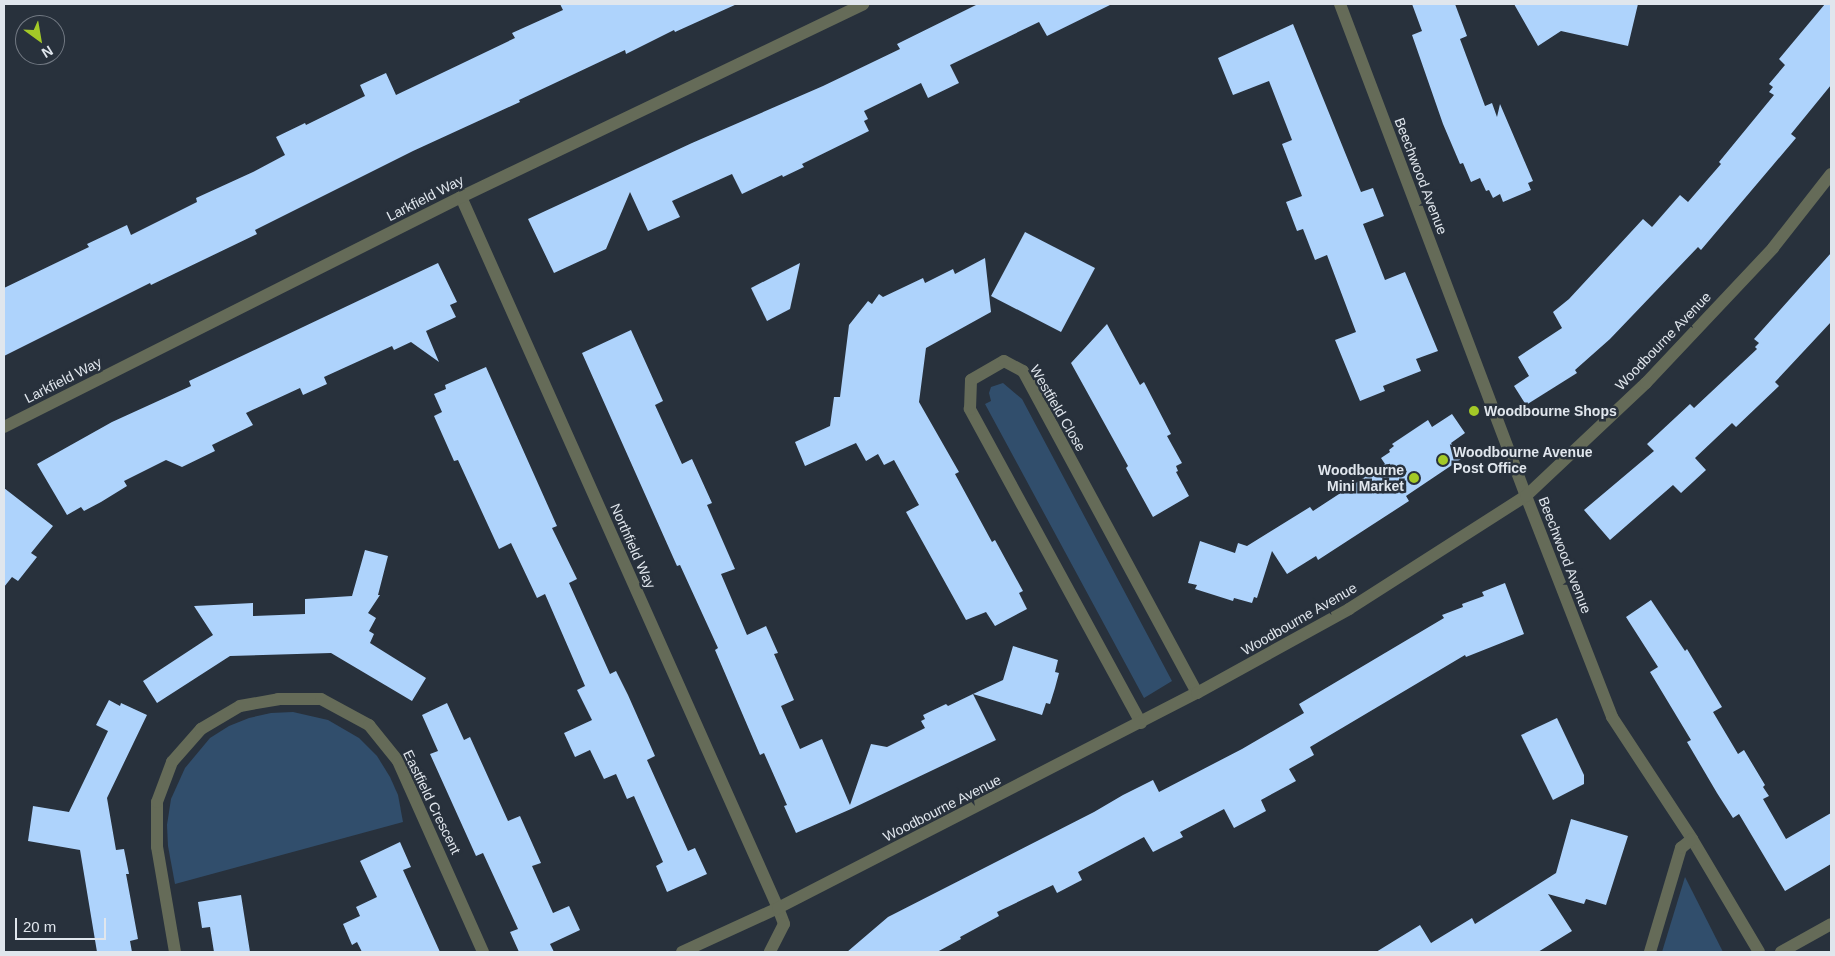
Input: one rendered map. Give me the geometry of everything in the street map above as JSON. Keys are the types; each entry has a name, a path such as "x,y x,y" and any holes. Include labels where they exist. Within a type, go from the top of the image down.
{"street":[{"name":"Larkfield Way","path":"4,427 461,197 863,4"},
{"name":"Beechwood Avenue","path":"1340,4 1526,496 1612,717 1692,839 1759,952"},
{"name":"Woodbourne Avenue","path":"682,952 778,908 1197,693 1349,609 1526,496 1646,383 1773,248 1831,174"},
{"name":"Northfield Way","path":"461,197 778,908 784,924 770,952"},
{"name":"Westfield Close","path":"1141,723 970,409 971,380 1004,361 1023,371 1197,693"},
{"name":"Eastfield Crescent","path":"175,952 157,847 157,802 172,762 201,729 240,706 278,698 321,699 369,725 398,761 483,952"},
{"path":"1650,952 1681,848 1692,839"},
{"path":"1781,952 1831,924"}],"shaded area":[{"path":"1003,383 1022,399 1172,681 1144,698 985,404 991,401 989,393 991,387"},
{"path":"293,712 328,720 359,738 377,756 398,795 403,822 175,884 168,846 167,825 171,799 185,768 210,738 229,726 249,718 271,713"},
{"path":"1685,877 1723,952 1662,952"}],"building":[{"path":"560,4 737,4 675,32 674,30 626,54 625,50 519,100 520,102 413,151 255,230 257,234 151,285 150,283 4,356 4,288 89,247 87,244 127,225 131,235 197,202 196,198 285,155 276,137 305,123 306,125 365,96 360,85 386,73 396,95 515,38 512,33 563,10"},
{"path":"978,4 1112,4 1047,36 1039,22 950,65 959,83 928,98 921,83 864,111 868,119 864,121 869,131 802,164 804,167 783,177 782,175 742,194 732,174 672,201 680,217 648,231 630,192 606,249 554,273 528,219 692,143 823,86 900,49 897,44"},
{"path":"1412,4 1455,4 1467,36 1460,39 1485,106 1492,103 1497,117 1500,104 1533,181 1528,183 1531,190 1503,202 1500,194 1493,198 1489,190 1486,191 1480,178 1471,182 1463,163 1460,164 1443,124 1412,35 1422,31"},
{"path":"1514,4 1638,4 1628,46 1561,31 1538,46"},
{"path":"1825,4 1831,4 1831,85 1791,134 1796,138 1701,250 1698,247 1610,339 1575,370 1577,373 1526,405 1514,386 1529,376 1518,357 1562,328 1553,312 1569,299 1643,219 1652,227 1680,195 1688,202 1721,164 1719,162 1774,95 1769,92 1773,87 1769,84 1785,65 1779,59"},
{"path":"1293,24 1361,192 1373,188 1384,216 1363,224 1385,280 1405,272 1438,351 1416,359 1421,371 1383,386 1385,391 1360,401 1335,340 1356,332 1327,255 1315,260 1303,229 1297,231 1286,202 1302,196 1282,144 1292,140 1269,81 1233,95 1218,58"},
{"path":"1025,232 1095,268 1061,332 991,296"},
{"path":"1831,253 1831,322 1775,382 1779,386 1736,427 1732,423 1695,458 1706,470 1681,493 1673,485 1610,540 1584,510 1654,451 1647,444 1690,404 1694,408 1757,349 1755,347 1759,343 1754,339"},
{"path":"985,258 991,312 926,348 919,402 959,472 955,474 992,542 995,540 1023,591 1019,593 1027,609 995,626 986,612 966,620 906,512 919,505 894,460 884,465 878,454 866,461 856,443 805,466 795,442 830,426 834,397 840,397 849,325 868,301 872,304 879,294 883,297 923,278 925,283 953,269 955,274"},
{"path":"438,263 457,302 450,305 456,317 426,331 439,362 411,342 394,350 392,346 324,377 327,384 303,395 300,388 246,413 253,425 212,445 215,451 182,467 166,460 124,481 127,486 84,511 81,507 67,515 37,464 112,422 191,386 189,381"},
{"path":"800,263 790,309 767,321 751,288"},
{"path":"1107,324 1140,385 1144,382 1171,434 1167,436 1182,463 1176,466 1178,471 1176,472 1189,496 1153,517 1126,468 1128,466 1071,363"},
{"path":"631,330 663,401 655,405 682,464 692,459 712,503 707,505 735,569 721,574 747,635 766,626 778,653 774,654 794,700 781,706 800,749 822,739 850,805 871,744 887,747 925,728 921,721 925,719 923,715 946,704 948,706 973,694 996,740 796,833 784,806 787,805 764,753 760,755 715,650 718,648 680,565 677,566 582,353"},
{"path":"486,367 557,526 552,528 577,579 569,583 610,674 616,671 628,695 655,756 647,760 688,851 695,848 707,874 667,892 656,866 663,862 634,796 627,799 616,774 604,779 590,750 575,757 564,733 592,720 577,690 585,686 545,594 537,598 511,543 499,549 458,460 454,461 434,416 442,412 434,394 446,389 445,385"},
{"path":"1452,414 1465,433 1451,443 1461,459 1406,496 1409,501 1318,560 1316,556 1287,574 1272,551 1257,598 1254,597 1252,603 1234,598 1233,601 1195,589 1197,585 1188,583 1200,541 1235,553 1238,543 1247,546 1310,507 1313,511 1385,464 1381,458 1390,452 1389,450 1394,446 1392,444 1428,420 1432,427"},
{"path":"4,488 53,526 31,553 37,557 18,581 12,577 4,587"},
{"path":"365,550 388,556 378,595 380,595 368,613 376,618 369,631 374,634 370,643 426,678 412,701 331,653 230,656 157,703 143,681 213,635 194,606 253,603 253,616 305,614 305,599 352,596"},
{"path":"1505,583 1524,634 1466,657 1465,655 1310,747 1314,755 1289,769 1296,781 1261,800 1266,811 1234,828 1224,809 1180,832 1183,837 1153,852 1144,837 1078,872 1082,880 1057,893 1053,885 997,912 999,916 937,952 847,952 888,917 1094,812 1123,795 1153,780 1159,792 1242,749 1304,713 1299,704 1444,618 1442,615 1463,607 1462,604 1484,596 1482,592"},
{"path":"1651,600 1685,651 1687,649 1722,707 1713,712 1738,754 1744,750 1765,785 1763,787 1769,796 1763,799 1786,839 1831,813 1831,864 1785,891 1739,814 1733,818 1717,793 1687,742 1691,740 1650,672 1658,667 1626,617"},
{"path":"1013,646 1058,660 1055,672 1059,673 1055,688 1050,704 1046,703 1042,715 973,694 1003,680"},
{"path":"109,700 120,706 121,703 147,715 107,798 116,850 124,849 129,874 126,874 138,939 130,941 132,952 97,952 80,850 28,841 33,806 69,812 108,731 96,725"},
{"path":"447,703 464,740 470,737 508,821 520,816 541,863 532,866 553,913 569,906 580,930 550,944 554,952 519,952 510,932 518,929 483,853 476,856 430,754 438,751 422,715"},
{"path":"1557,718 1584,775 1584,784 1553,800 1521,735"},
{"path":"1571,819 1628,836 1606,905 1586,899 1584,904 1548,894 1572,931 1538,952 1376,952 1420,925 1431,943 1472,918 1475,924 1556,873"},
{"path":"400,842 411,867 403,870 440,952 362,952 357,942 352,945 343,924 360,916 356,907 377,897 360,861"},
{"path":"241,895 250,952 214,952 210,927 202,928 198,902"}],"place":[{"name":"Woodbourne Shops","path":"1474,411"},
{"name":"Woodbourne Avenue Post Office","path":"1443,460"},
{"name":"Woodbourne Mini Market","path":"1414,478"}]}
